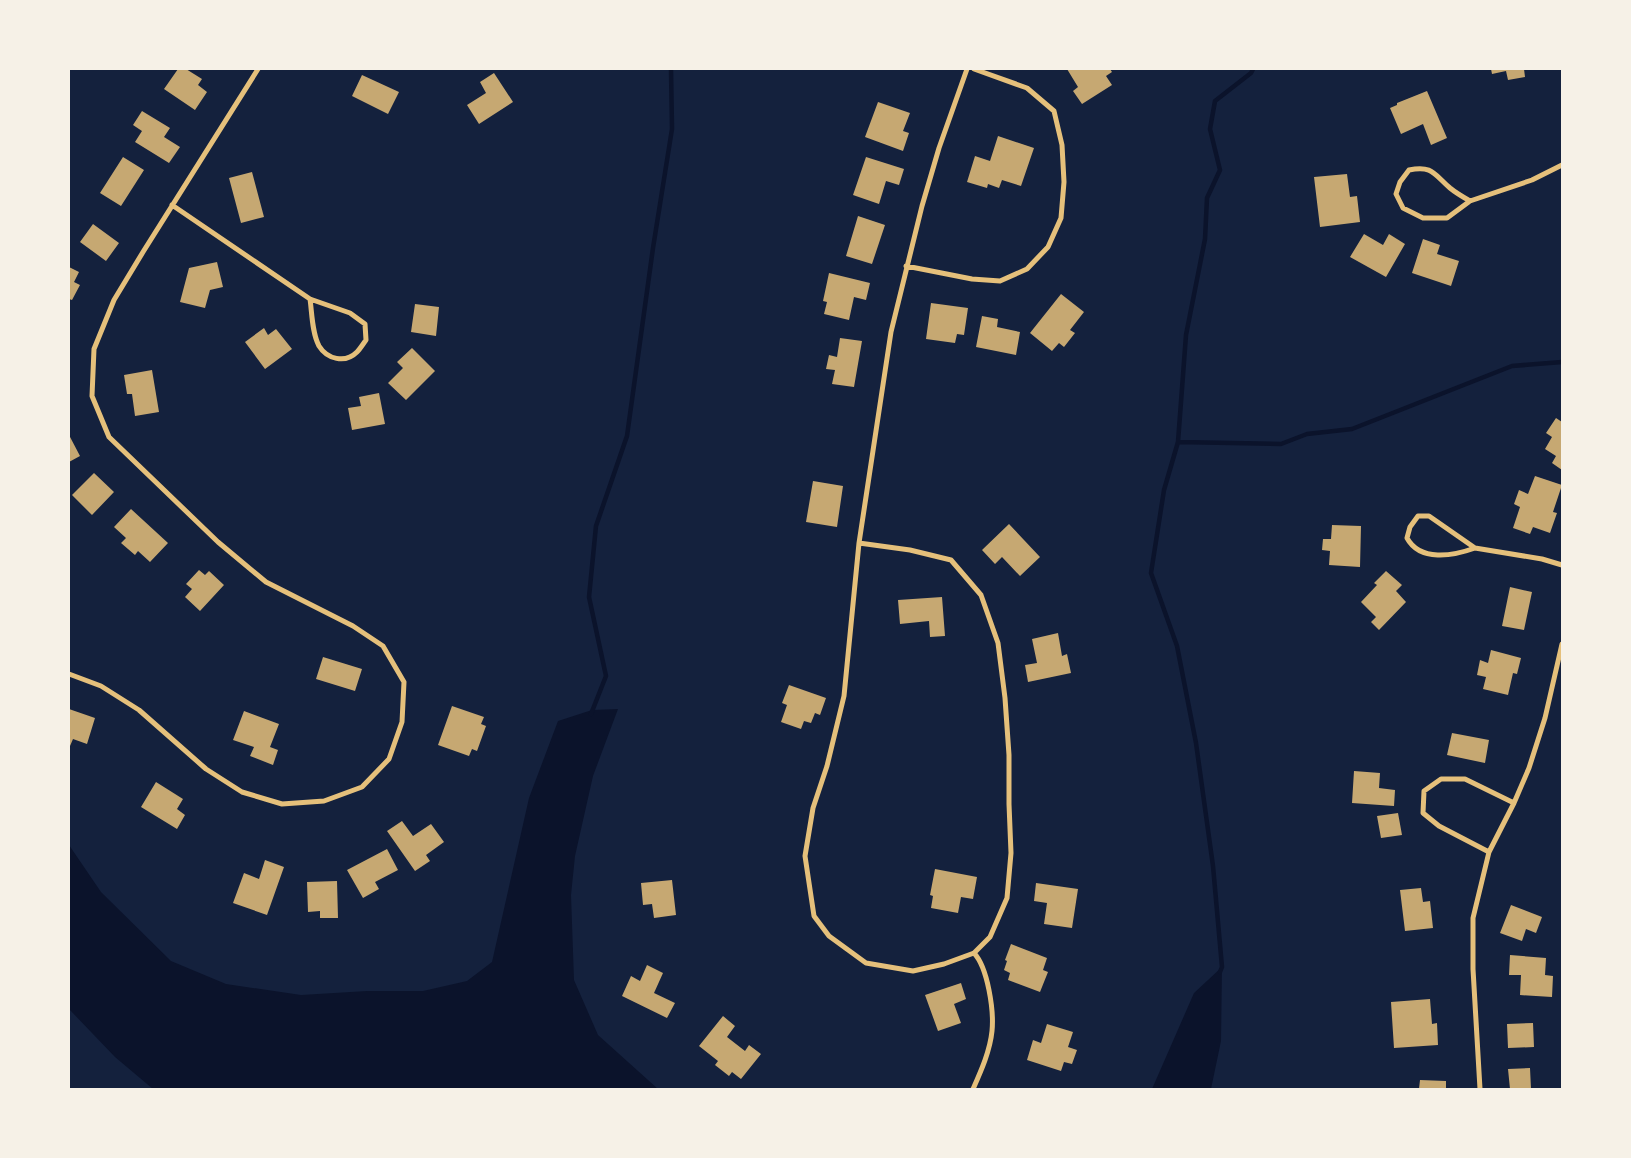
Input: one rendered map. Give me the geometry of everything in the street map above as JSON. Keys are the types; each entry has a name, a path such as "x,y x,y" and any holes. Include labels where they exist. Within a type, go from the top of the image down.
{"street":[{"path":"69,674 102,686 139,710 206,769 242,792 282,804 324,801 362,787 389,759 402,722 404,682 383,646 353,626 266,582 186,512 109,436 92,396 94,349 114,300 258,69"},
{"path":"859,543 910,550 951,560 981,595 998,643 1005,698 1009,755 1011,853 1007,898 990,937 974,953 944,964 913,971 866,963 829,936 814,916 805,856 813,808 827,766 844,696 859,543 891,332 906,266 939,148 967,69"},
{"path":"906,266 972,279 1000,280 1027,269 1048,247 1061,218 1064,182 1062,145 1054,111 1027,88 974,69"},
{"path":"1470,201 1451,189 1433,171 1420,167 1410,170 1400,182 1396,194 1403,208 1423,218 1447,218 1470,201 1532,180 1562,165"},
{"path":"172,205 310,299 350,313 365,324 366,340 355,354 342,360 329,357 319,346 310,299"},
{"path":"1475,548 1457,554 1426,554 1412,547 1407,538 1410,526 1418,516 1429,516 1475,548 1542,559 1562,565"},
{"path":"1480,1089 1473,969 1473,918 1489,852 1514,803 1529,768 1545,718 1562,644"},
{"path":"1489,852 1438,826 1423,813 1424,791 1441,779 1465,779 1514,803"},
{"path":"973,1089 983,1066 992,1030 990,996 986,972 980,959 974,953"}],"water":[{"path":"618,709 593,776 575,856 571,895 574,980 598,1035 658,1089 153,1089 115,1057 69,1009 69,845 101,892 171,961 226,984 301,995 367,991 423,991 467,981 492,962 529,798 558,721 592,710"},
{"path":"1222,967 1221,1041 1211,1089 1152,1089 1194,993"}],"building":[{"path":"178,69 186,69 202,79 198,85 207,92 195,110 164,89"},
{"path":"1067,69 1110,69 1112,72 1106,76 1112,85 1082,104 1073,91 1078,87"},
{"path":"1491,69 1524,69 1525,77 1508,80 1506,71 1492,74"},
{"path":"494,73 513,102 479,124 467,105 486,93 480,82"},
{"path":"362,75 399,92 388,114 352,96"},
{"path":"1427,91 1447,138 1431,145 1423,124 1401,134 1390,108 1397,105 1397,103"},
{"path":"878,102 910,113 903,131 909,133 903,151 865,137"},
{"path":"142,111 170,128 164,137 180,147 169,163 135,142 142,131 133,125"},
{"path":"998,136 1034,148 1021,186 1002,180 999,188 988,184 987,188 967,182 975,156 990,161"},
{"path":"123,157 144,170 121,206 100,193"},
{"path":"866,157 904,169 899,185 886,181 879,204 853,195"},
{"path":"252,172 264,217 241,223 229,178"},
{"path":"1347,174 1350,197 1357,196 1360,222 1320,227 1314,177"},
{"path":"858,216 885,225 872,264 846,256"},
{"path":"93,224 119,243 106,261 80,242"},
{"path":"1364,234 1383,245 1389,234 1405,244 1386,277 1350,257"},
{"path":"1423,239 1440,245 1437,254 1459,261 1451,286 1412,273"},
{"path":"217,262 223,287 210,290 205,308 180,302 189,268"},
{"path":"69,267 79,272 74,282 80,285 72,300 69,299"},
{"path":"829,273 870,283 866,300 854,297 849,320 824,314 827,302 823,301"},
{"path":"1061,294 1084,312 1070,330 1075,333 1064,347 1059,343 1052,351 1030,333"},
{"path":"931,303 968,308 964,335 957,334 955,343 926,339"},
{"path":"415,304 439,307 436,336 411,332"},
{"path":"982,316 998,319 997,327 1020,332 1016,355 976,347"},
{"path":"264,328 268,335 276,329 292,349 265,369 245,342"},
{"path":"840,338 862,341 854,387 832,384 835,370 826,369 829,355 837,357"},
{"path":"412,348 435,371 406,400 388,383 403,368 397,362"},
{"path":"152,370 159,412 135,416 132,394 127,394 124,375"},
{"path":"379,393 385,424 352,430 348,408 361,406 359,397"},
{"path":"1556,418 1562,422 1562,470 1552,463 1556,456 1545,449 1552,437 1546,433"},
{"path":"69,435 80,456 69,462"},
{"path":"94,473 114,492 92,515 72,495"},
{"path":"1535,476 1562,485 1553,512 1557,513 1550,533 1533,527 1530,534 1513,528 1520,507 1514,504 1519,490 1528,494"},
{"path":"813,481 843,486 837,527 806,522"},
{"path":"131,509 168,543 150,562 138,551 135,555 121,543 126,538 114,527"},
{"path":"1009,524 1040,557 1020,576 1002,557 995,564 982,550"},
{"path":"1332,525 1361,526 1360,567 1329,565 1330,551 1322,550 1323,539 1331,539"},
{"path":"199,570 205,575 209,571 224,585 200,611 185,597 192,589 186,584"},
{"path":"1386,571 1402,585 1396,591 1406,602 1379,630 1371,622 1376,617 1361,602 1377,585 1374,583"},
{"path":"1510,587 1532,592 1524,630 1502,626"},
{"path":"942,597 945,636 930,637 929,621 900,624 898,600"},
{"path":"1058,633 1062,656 1067,654 1071,673 1028,682 1025,665 1037,663 1032,639"},
{"path":"1491,650 1521,658 1517,674 1513,673 1508,695 1483,689 1486,677 1477,675 1480,660 1488,663"},
{"path":"323,657 362,669 355,691 316,679"},
{"path":"789,685 826,698 820,715 815,713 811,723 804,721 801,729 781,722 787,705 782,703"},
{"path":"452,706 484,717 481,724 486,726 477,751 472,749 469,756 438,745"},
{"path":"69,709 95,718 87,744 73,739 69,746"},
{"path":"244,711 279,724 270,747 278,750 273,765 250,756 254,747 233,740"},
{"path":"1452,733 1489,740 1485,763 1447,755"},
{"path":"1354,771 1380,773 1379,788 1395,790 1394,806 1352,803"},
{"path":"156,782 183,799 177,809 185,815 177,829 141,807"},
{"path":"1398,813 1402,835 1381,838 1377,816"},
{"path":"402,821 413,836 431,824 444,842 426,855 430,861 415,871 387,831"},
{"path":"387,849 398,870 375,882 379,889 363,898 347,870"},
{"path":"265,860 284,867 267,915 233,903 244,873 259,879"},
{"path":"935,869 977,877 973,899 961,897 958,913 931,908 933,896 930,895"},
{"path":"672,880 676,915 654,918 652,904 643,905 641,883"},
{"path":"337,881 338,918 320,918 320,911 308,912 307,882"},
{"path":"1036,883 1078,889 1072,928 1044,924 1047,903 1034,901"},
{"path":"1421,888 1423,902 1430,901 1433,928 1405,931 1400,890"},
{"path":"1511,905 1542,917 1536,933 1526,929 1522,941 1500,933"},
{"path":"1011,944 1047,958 1043,970 1048,972 1040,992 1008,980 1010,973 1004,970 1007,961 1005,960"},
{"path":"1510,955 1546,958 1545,975 1553,976 1552,997 1520,995 1521,975 1509,975"},
{"path":"647,965 663,973 654,993 675,1003 667,1018 622,996 631,976 640,981"},
{"path":"961,983 966,999 954,1004 961,1023 938,1031 925,995"},
{"path":"1430,999 1432,1024 1437,1023 1438,1045 1394,1048 1391,1002"},
{"path":"723,1016 735,1026 727,1037 745,1051 749,1045 761,1054 741,1079 732,1072 729,1076 715,1065 718,1061 699,1046"},
{"path":"1533,1023 1534,1047 1508,1048 1507,1024"},
{"path":"1047,1024 1073,1032 1068,1047 1077,1050 1072,1064 1064,1062 1061,1071 1027,1060 1033,1040 1041,1043"},
{"path":"1530,1068 1531,1089 1510,1089 1508,1069"},
{"path":"1420,1080 1446,1081 1446,1089 1419,1089"}],"waterway":[{"path":"591,714 606,676 589,597 596,526 627,436 653,248 672,129 671,69"},
{"path":"1220,972 1222,967 1213,866 1196,743 1177,646 1151,573 1164,490 1178,442 1186,335 1205,239 1207,198 1220,170 1210,129 1215,101 1251,73 1253,69"},
{"path":"1178,442 1281,444 1307,434 1352,429 1512,366 1562,362"}]}
